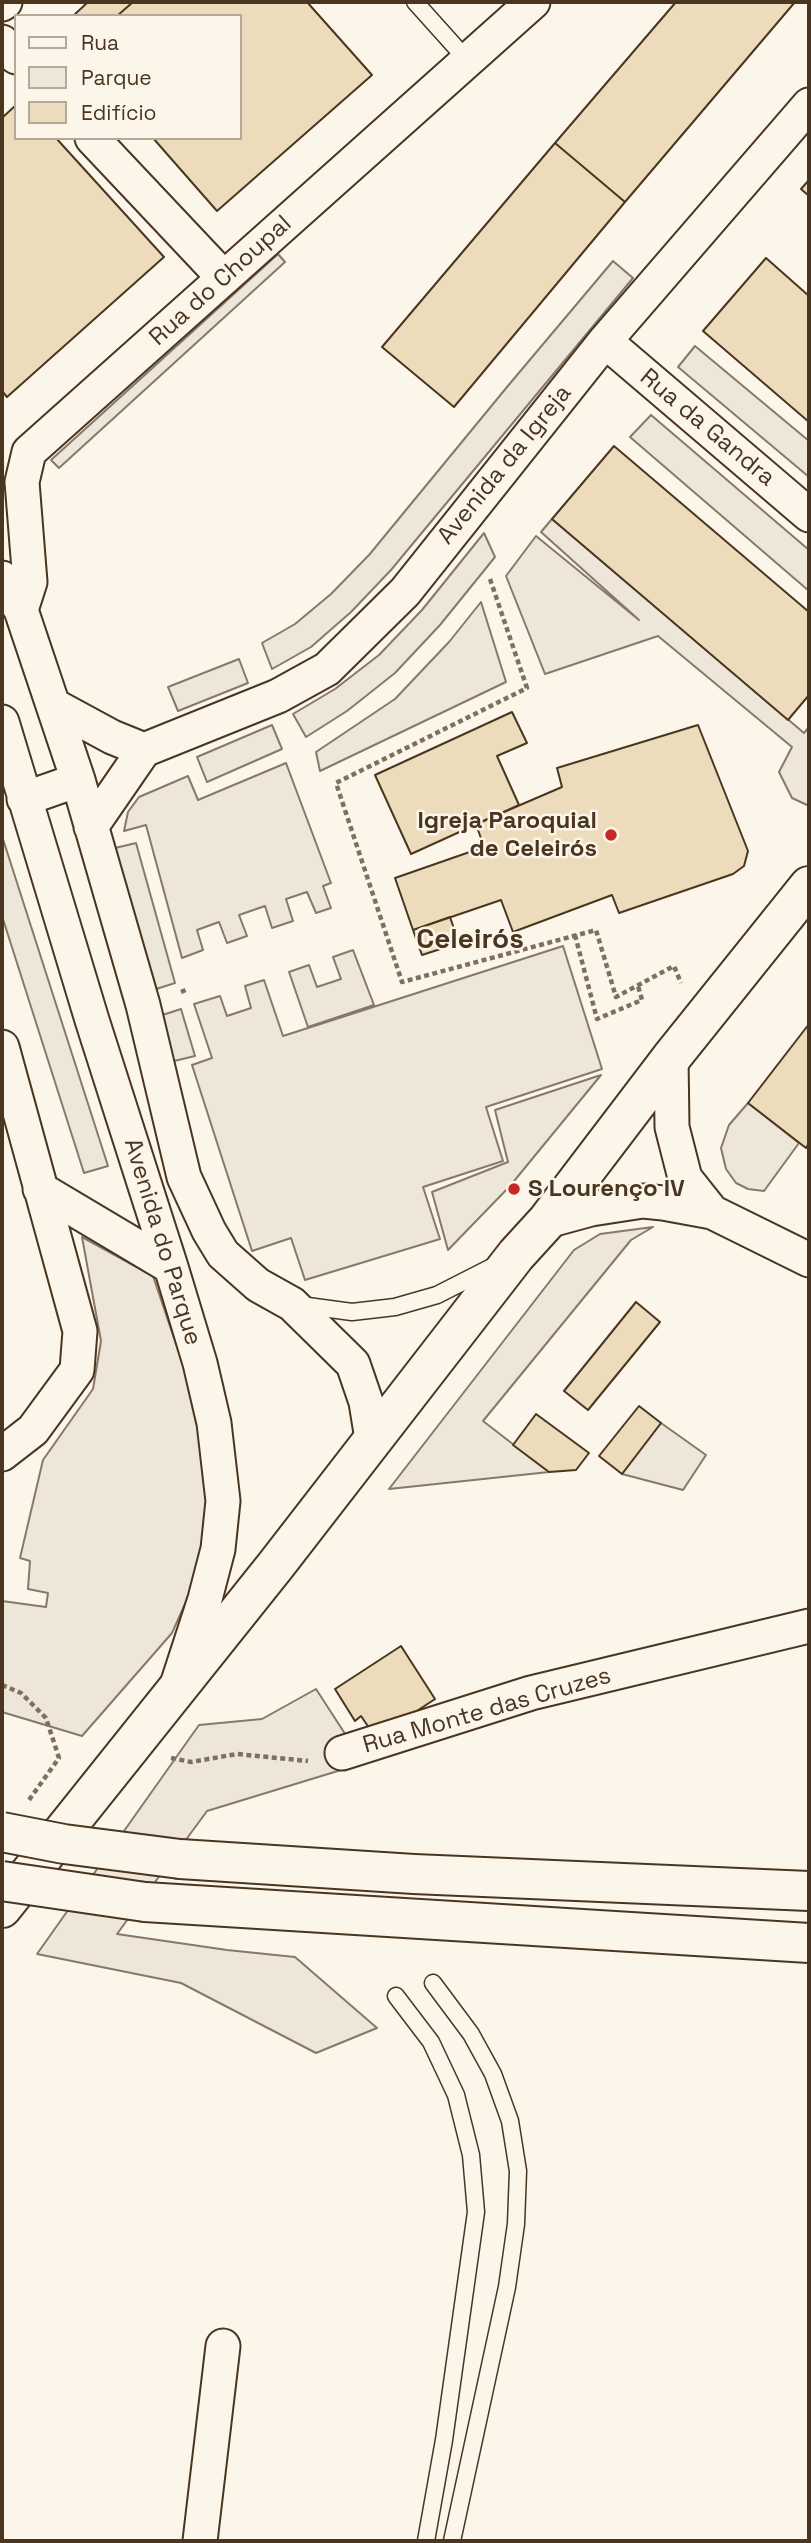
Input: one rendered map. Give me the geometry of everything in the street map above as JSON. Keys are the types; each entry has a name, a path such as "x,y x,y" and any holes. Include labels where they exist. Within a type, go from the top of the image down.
{"main road":[{"path":"2,1908 175,1692 516,1255 548,1221 671,1058 755,957 809,886"},
{"path":"2,1832 64,1844 180,1859 414,1874 809,1891"},
{"path":"2,1881 145,1902 809,1943"}],"street":[{"name":"Rua do Choupal","path":"21,610 30,582 22,482 29,452 468,61 525,3"},
{"path":"2,42 14,55"},
{"name":"Avenida da Igreja","path":"144,750 278,696 327,669 405,592 605,341 809,105"},
{"path":"94,140 224,278"},
{"name":"Rua da Gandra","path":"605,341 809,515"},
{"name":"Avenida do Parque","path":"2,578 21,610 78,780 143,1005 184,1177 223,1254 258,1285 292,1304 352,1364 366,1402 372,1439"},
{"path":"53,705 112,737 144,750 91,827"},
{"name":"Avenida do Parque","path":"2,722 171,1267 200,1363 214,1423 223,1501 218,1549 175,1692"},
{"path":"24,799 78,780"},
{"path":"2,1047 79,1331 78,1370 33,1430 2,1454"},
{"path":"671,1058 672,1127 685,1178 712,1212"},
{"path":"40,1189 171,1267"},
{"path":"548,1221 591,1209 643,1201 712,1212 809,1260"},
{"name":"Rua Monte das Cruzes","path":"342,1753 531,1693 809,1626"},
{"path":"200,2541 223,2346"}],"lane":[{"path":"415,2 468,61"},
{"name":"Avenida do Parque","path":"292,1304 352,1312 395,1307 437,1295 516,1255"},
{"path":"433,1983 471,2034 493,2074 510,2121 517,2171 516,2224 507,2287 452,2541"},
{"path":"396,1996 430,2042 456,2095 471,2155 476,2212 444,2440 426,2541"}],"path":[{"path":"490,579 527,688 336,783 402,982 596,930 617,997 674,966 681,983"},
{"path":"575,936 597,1019 642,1000 638,986"},
{"path":"181,992 188,989"},
{"path":"2,1685 21,1693 46,1718 59,1758"},
{"name":"Rua Monte das Cruzes","path":"163,1757 191,1762 237,1754 320,1762 342,1753"}],"green space":[{"path":"552,519 804,733 809,727 807,805 792,798 779,772 792,747 658,636 545,674 506,576 536,536 639,620 541,532"},
{"path":"481,602 506,682 320,771 316,752 395,699 449,642"},
{"path":"286,763 331,883 323,886 331,908 316,913 307,892 286,899 293,921 272,928 265,906 239,915 247,936 227,943 219,922 197,930 203,950 182,958 146,825 124,831 128,812 139,797 188,776 198,800"},
{"path":"563,946 602,1069 486,1107 503,1161 423,1187 440,1239 305,1280 291,1238 252,1251 192,1065 212,1058 194,1004 220,996 227,1016 251,1008 245,986 264,980 283,1036"},
{"path":"353,950 374,1005 308,1027 289,972 309,965 317,987 341,979 333,957"},
{"path":"601,1075 510,1186 448,1250 432,1192 508,1162 495,1110"},
{"path":"748,1103 799,1143 764,1191 748,1189 736,1183 726,1169 721,1148 729,1125"},
{"path":"653,1227 631,1240 483,1421 549,1472 389,1489 574,1250 600,1234"},
{"path":"82,1237 153,1276 201,1418 208,1473 205,1528 193,1586 172,1633 82,1736 2,1712 2,1601 46,1607 48,1593 28,1589 30,1561 20,1558 43,1460 93,1389 101,1341"},
{"path":"661,1423 706,1455 683,1490 622,1474"},
{"path":"316,1689 364,1763 207,1811 117,1934 295,1957 377,2028 316,2053 181,1983 37,1954 199,1725 262,1719"}],"shaded area":[{"path":"278,254 285,262 59,468 51,460"},
{"path":"613,261 633,278 391,570 351,612 311,647 272,669 262,643 295,624 331,594 369,555"},
{"path":"695,346 809,441 809,477 678,367"},
{"path":"651,415 809,550 809,591 630,437"},
{"path":"484,533 495,557 440,625 395,673 347,711 306,737 293,714 335,689 379,655 422,610"},
{"path":"239,659 248,683 178,711 168,687"},
{"path":"272,725 282,749 207,782 197,757"},
{"path":"2,836 108,1166 84,1173 2,916"},
{"path":"136,843 175,983 150,991 111,849"},
{"path":"181,1009 195,1056 170,1062 156,1017"}],"building":[{"path":"88,2 133,2 119,14 75,14"},
{"path":"133,2 307,2 372,75 217,211 155,140 242,140 242,14 119,14"},
{"path":"676,2 795,2 625,202 555,143"},
{"path":"14,107 14,140 58,140 164,257 7,397 2,391 2,118"},
{"path":"555,143 625,202 454,407 382,347"},
{"path":"809,180 809,196 801,189"},
{"path":"766,258 809,296 809,422 703,331"},
{"path":"614,446 809,612 809,695 788,720 552,519"},
{"path":"512,712 527,743 497,756 519,805 411,854 375,775"},
{"name":"Igreja Paroquial de Celeirós","path":"698,725 748,851 744,866 733,874 619,913 612,895 513,932 501,900 413,930 395,878 484,847 476,824 562,787 557,768"},
{"path":"450,917 459,943 422,955 413,930"},
{"path":"809,1024 809,1143 806,1148 748,1103"},
{"path":"636,1302 660,1322 588,1410 564,1391"},
{"path":"639,1406 661,1423 622,1474 599,1456"},
{"path":"536,1414 589,1453 576,1470 549,1472 513,1445"},
{"path":"401,1646 435,1699 376,1738 361,1716 355,1721 335,1689"}],"place":[{"name":"Igreja Paroquial de Celeirós","path":"611,835"},
{"name":"S Lourenço IV","path":"514,1189"}],"district":[{"name":"Celeirós","path":"470,940"}]}
